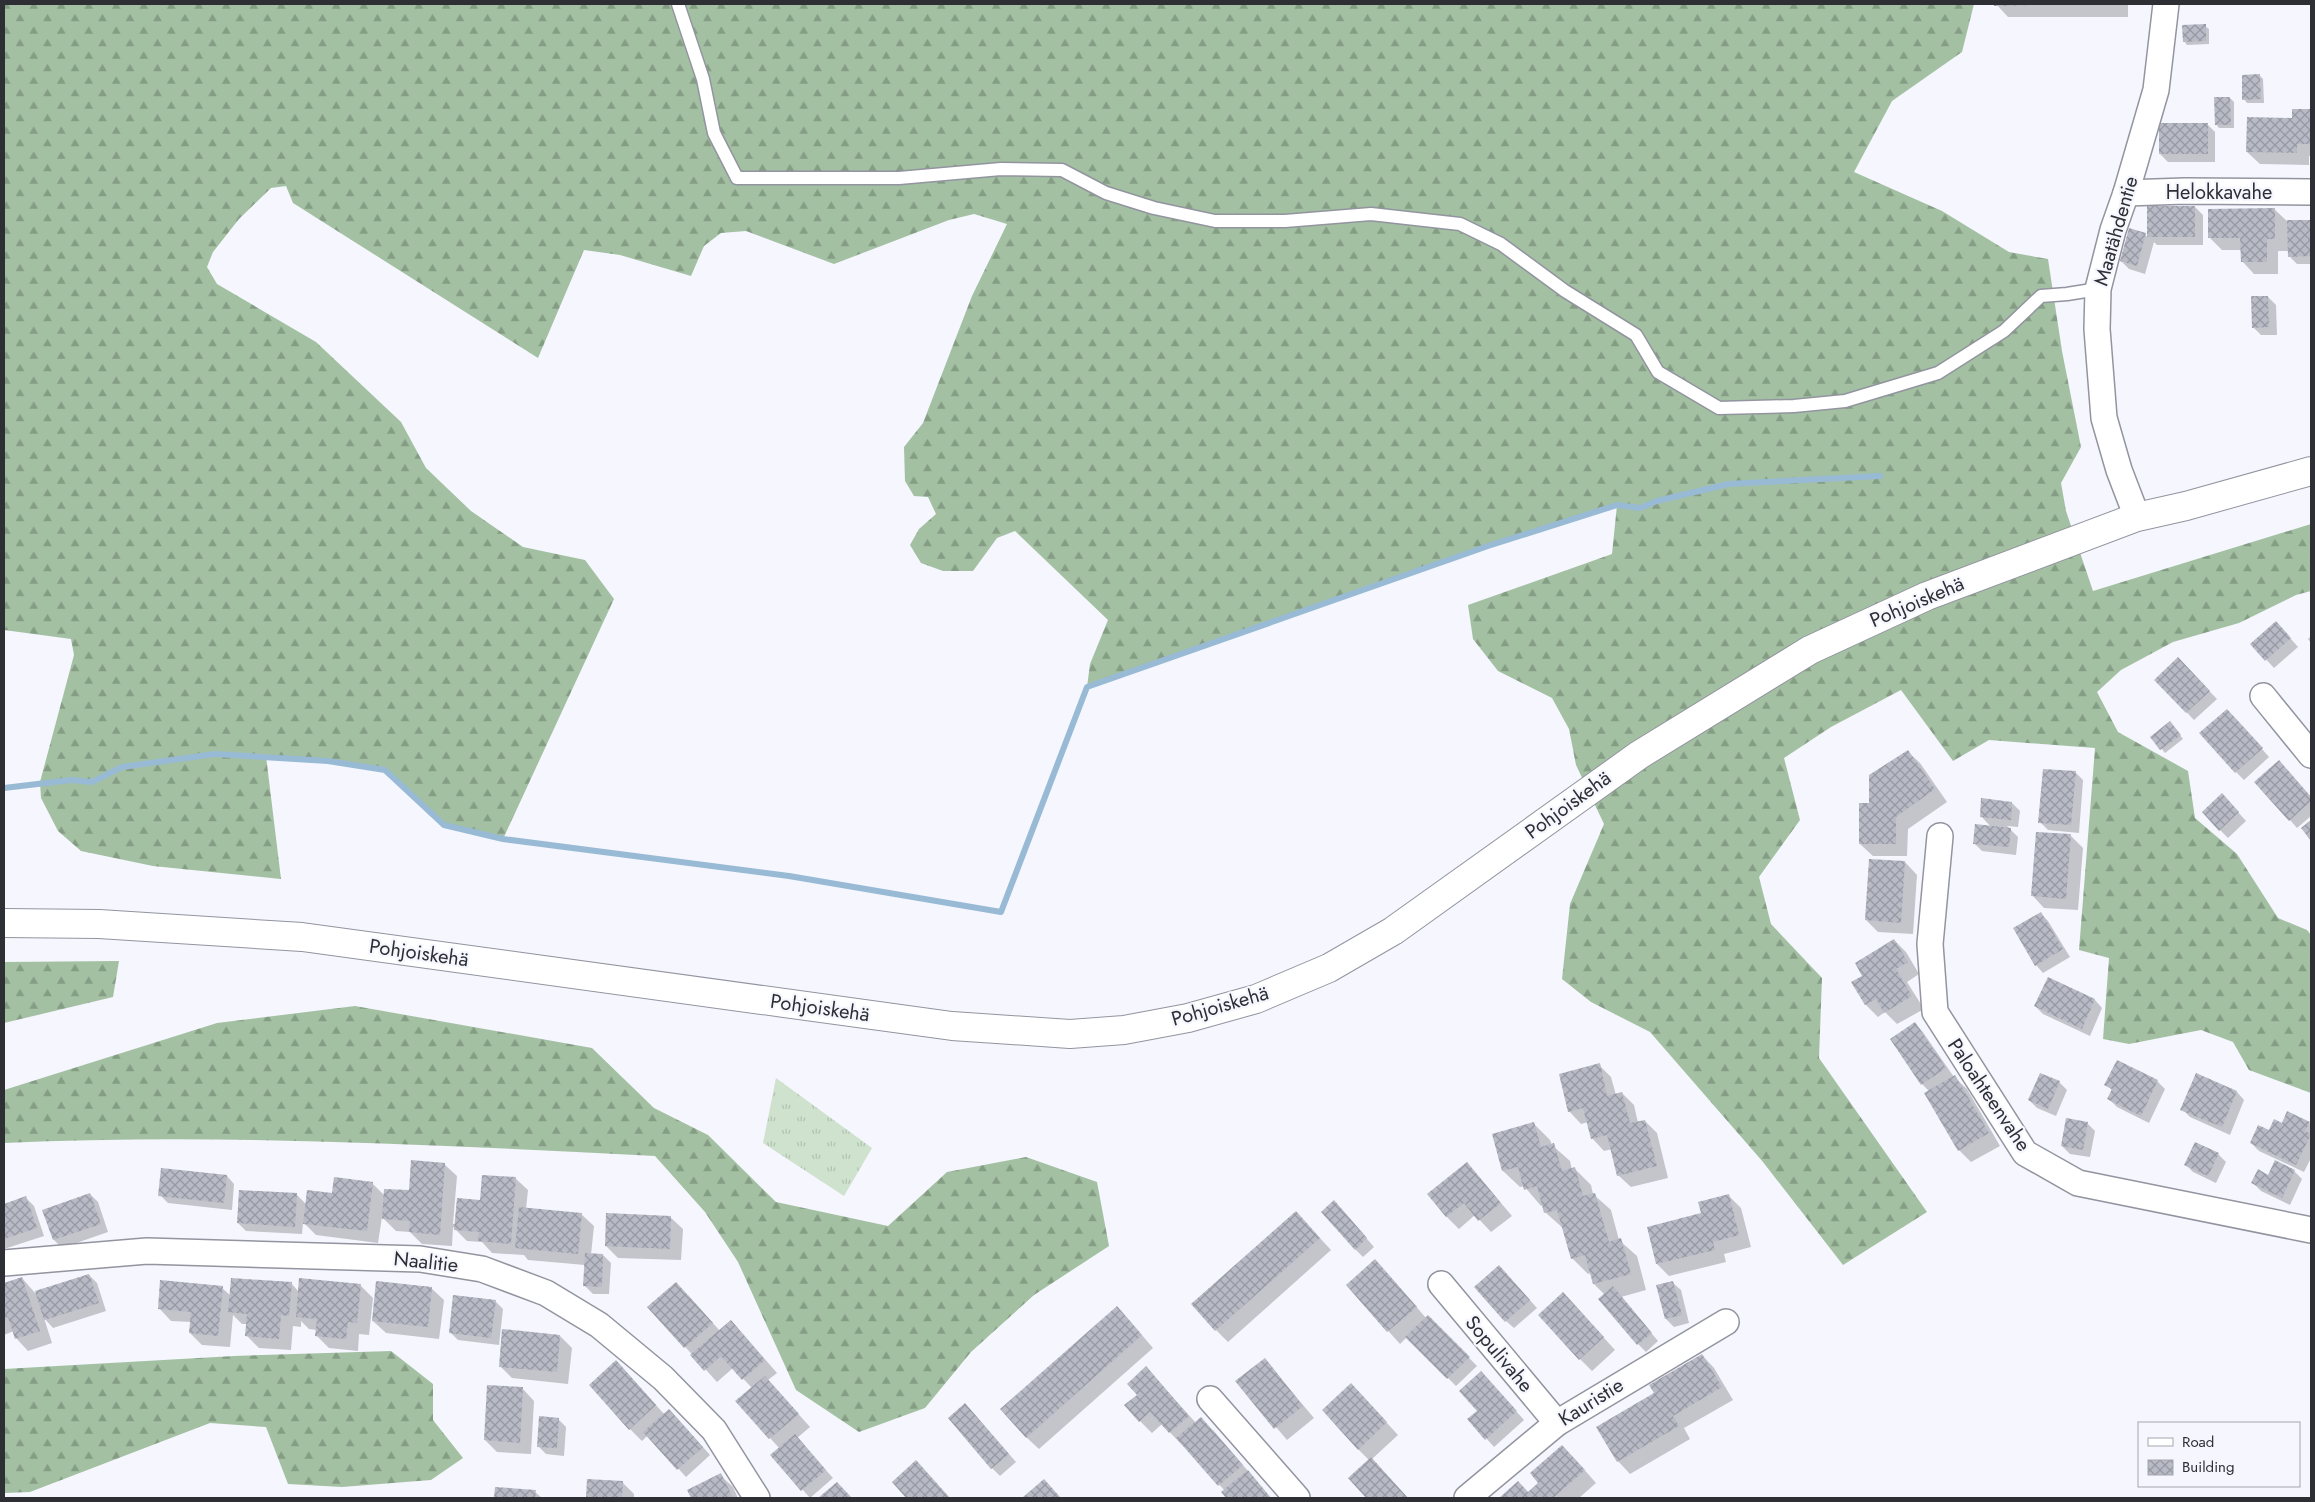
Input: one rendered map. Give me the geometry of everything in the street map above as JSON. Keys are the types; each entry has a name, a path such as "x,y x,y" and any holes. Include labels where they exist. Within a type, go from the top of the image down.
{"main road":[{"name":"Pohjoiskehä","path":"4,923 99,924 302,937 952,1026 1023,1032 1070,1034 1124,1030 1188,1018 1265,996 1329,968 1385,935 1639,755 1810,650 1927,596 2137,517 2186,506 2311,470"}],"street":[{"name":"Maatähdentie","path":"2137,517 2119,470 2104,418 2097,328 2098,288 2113,230 2126,193 2156,90 2166,4"},
{"name":"Helokkavahe","path":"2126,193 2184,191 2311,192"},
{"path":"2263,696 2311,755"},
{"name":"Paloahteenvahe","path":"1940,836 1930,944 1935,1012 2025,1154 2078,1183 2311,1230"},
{"name":"Naalitie","path":"4,1263 147,1251 420,1259 482,1269 554,1298 599,1325 663,1378 714,1430 757,1498"},
{"name":"Sopulivahe","path":"1441,1284 1558,1423"},
{"name":"Kauristie","path":"1467,1498 1558,1423 1726,1322"},
{"path":"1210,1399 1297,1498"}],"lane":[{"path":"678,4 703,79 714,133 737,178 899,178 1001,169 1062,170 1106,193 1154,208 1215,221 1285,221 1371,214 1460,224 1501,244 1565,291 1636,335 1658,372 1719,408 1794,406 1845,401 1938,373 2004,331 2041,296 2067,294 2098,288"}],"green space":[{"path":"4,4 1974,4 1962,52 1892,101 1854,172 1942,211 2009,252 2048,259 2062,351 2081,447 2061,483 2066,511 2093,591 2311,524 2311,591 2296,595 2239,623 2173,642 2121,670 2097,692 2118,732 2188,771 2195,818 2237,854 2278,918 2307,930 2311,935 2311,1093 2249,1070 2233,1042 2201,1030 2129,1044 2103,1039 2109,958 2079,950 2095,748 1989,740 1953,761 1901,690 1831,727 1784,758 1800,820 1759,877 1771,924 1822,978 1819,1058 1927,1212 1843,1265 1763,1162 1650,1032 1591,1002 1562,979 1570,904 1604,824 1576,765 1569,729 1552,698 1498,671 1473,639 1468,605 1612,554 1617,505 1488,546 1087,687 1090,664 1108,620 1015,531 997,538 973,571 943,571 921,563 910,545 919,529 936,514 928,497 914,496 905,481 904,447 923,423 972,296 1007,224 974,214 949,220 834,264 746,231 721,233 704,246 691,276 620,255 584,250 538,358 293,203 286,186 271,188 239,219 213,252 207,267 217,284 316,342 401,422 426,468 471,511 523,547 585,560 614,599 503,839 444,825 385,770 328,761 266,756 281,879 153,866 81,851 58,831 41,798 40,782 74,655 71,639 4,630"},
{"path":"119,961 113,997 4,1023 4,962"},
{"path":"355,1006 592,1048 654,1108 708,1135 776,1202 888,1226 947,1172 1026,1157 1097,1182 1109,1246 1034,1295 971,1352 925,1408 859,1432 796,1390 738,1262 705,1212 655,1156 411,1144 248,1140 85,1140 4,1143 4,1090 217,1023"},
{"path":"776,1078 872,1148 844,1196 763,1143"},
{"path":"391,1351 433,1384 433,1420 463,1458 431,1480 342,1487 288,1484 266,1427 210,1423 30,1492 4,1493 4,1369 234,1356"}],"building":[{"path":"1994,4 2033,4 2033,5 1994,6"},
{"path":"2206,24 2206,41 2183,42 2182,25"},
{"path":"2260,74 2261,99 2242,100 2242,75"},
{"path":"2214,97 2230,97 2231,125 2215,125"},
{"path":"2292,109 2311,109 2311,144 2297,144 2297,153 2246,152 2247,117 2292,118"},
{"path":"2159,123 2208,123 2208,154 2159,154"},
{"path":"2147,206 2195,206 2195,237 2147,237"},
{"path":"2275,208 2275,239 2267,239 2267,262 2241,262 2240,238 2208,238 2208,209"},
{"path":"2287,220 2311,220 2311,256 2288,257"},
{"path":"2129,228 2146,233 2137,266 2120,261"},
{"path":"2251,296 2268,296 2269,327 2252,328"},
{"path":"2276,621 2291,638 2265,661 2250,644"},
{"path":"2178,657 2210,691 2186,713 2154,680"},
{"path":"2227,709 2263,748 2235,773 2199,733"},
{"path":"2170,721 2181,735 2160,750 2150,737"},
{"path":"1908,750 1935,789 1896,817 1896,844 1859,844 1859,803 1869,803 1869,775"},
{"path":"2279,760 2311,797 2311,801 2289,821 2254,782"},
{"path":"2043,769 2076,771 2071,825 2038,823"},
{"path":"2222,793 2239,812 2219,831 2202,812"},
{"path":"1981,798 2012,802 2011,820 1980,817"},
{"path":"2311,820 2311,841 2301,828"},
{"path":"1975,824 2011,828 2009,847 1973,844"},
{"path":"2036,832 2071,834 2066,899 2031,896"},
{"path":"1869,859 1905,861 1901,923 1865,920"},
{"path":"2041,912 2063,949 2035,966 2013,928"},
{"path":"1894,939 1908,962 1896,969 1912,996 1884,1013 1876,999 1865,1005 1851,982 1862,976 1855,963"},
{"path":"2048,977 2095,999 2082,1029 2034,1006"},
{"path":"1915,1022 1946,1068 1921,1085 1890,1039"},
{"path":"2117,1060 2158,1080 2141,1116 2107,1099 2112,1089 2104,1085"},
{"path":"1600,1063 1607,1096 1622,1092 1630,1123 1645,1120 1657,1166 1617,1176 1607,1135 1591,1139 1583,1108 1568,1112 1559,1074"},
{"path":"2040,1073 2060,1081 2048,1109 2028,1100"},
{"path":"2196,1073 2237,1091 2222,1127 2180,1110"},
{"path":"1955,1075 1989,1133 1958,1151 1924,1093"},
{"path":"2287,1111 2310,1122 2305,1131 2311,1134 2296,1165 2250,1143 2258,1125 2269,1130 2274,1119 2282,1123"},
{"path":"2066,1118 2088,1122 2083,1150 2061,1146"},
{"path":"1534,1122 1541,1147 1554,1143 1562,1171 1575,1167 1583,1196 1595,1193 1609,1242 1621,1238 1631,1274 1593,1284 1585,1255 1571,1259 1557,1210 1544,1213 1537,1186 1524,1190 1518,1167 1502,1171 1492,1134"},
{"path":"2195,1142 2219,1153 2208,1176 2184,1165"},
{"path":"411,1160 445,1163 440,1235 409,1232 410,1221 382,1219 384,1189 409,1190"},
{"path":"2275,1160 2295,1170 2282,1198 2251,1183 2258,1169 2268,1175"},
{"path":"1467,1162 1501,1203 1478,1221 1464,1203 1446,1217 1427,1194"},
{"path":"161,1168 227,1175 224,1203 158,1196"},
{"path":"482,1175 516,1177 511,1244 478,1241 479,1232 454,1230 457,1198 480,1200"},
{"path":"334,1177 373,1182 367,1231 303,1224 307,1190 332,1193"},
{"path":"239,1190 297,1193 295,1227 237,1223"},
{"path":"90,1193 101,1224 53,1240 42,1210"},
{"path":"1729,1194 1739,1235 1713,1242 1715,1250 1656,1264 1647,1227 1701,1213 1698,1202"},
{"path":"26,1196 37,1228 4,1239 4,1204"},
{"path":"1334,1200 1367,1238 1355,1250 1321,1212"},
{"path":"519,1207 582,1213 578,1254 515,1248"},
{"path":"1296,1211 1320,1238 1215,1331 1191,1304"},
{"path":"606,1213 671,1216 670,1249 605,1246"},
{"path":"585,1253 603,1254 602,1287 583,1286"},
{"path":"1375,1259 1417,1307 1387,1332 1346,1285"},
{"path":"1499,1265 1530,1300 1505,1322 1474,1287"},
{"path":"89,1274 99,1303 44,1320 35,1291"},
{"path":"22,1277 40,1331 15,1339 8,1317 4,1319 4,1283"},
{"path":"231,1278 292,1282 289,1316 281,1315 279,1339 245,1336 247,1314 228,1312"},
{"path":"299,1278 361,1284 357,1323 348,1322 346,1339 315,1336 317,1319 296,1317"},
{"path":"160,1280 223,1286 218,1336 189,1333 191,1312 158,1309"},
{"path":"376,1281 432,1287 428,1327 372,1321"},
{"path":"1673,1281 1682,1315 1665,1319 1656,1285"},
{"path":"676,1282 713,1323 684,1348 647,1307"},
{"path":"1613,1286 1652,1333 1637,1345 1598,1299"},
{"path":"1563,1292 1604,1337 1579,1360 1538,1315"},
{"path":"453,1295 496,1300 491,1338 449,1333"},
{"path":"1117,1306 1142,1335 1026,1438 1000,1409"},
{"path":"1428,1315 1470,1357 1447,1379 1405,1337"},
{"path":"731,1320 765,1360 742,1380 721,1356 704,1371 690,1355"},
{"path":"502,1329 560,1335 557,1372 499,1367"},
{"path":"1702,1354 1722,1387 1673,1416 1679,1426 1617,1462 1596,1427 1654,1393 1649,1385"},
{"path":"1265,1358 1303,1406 1274,1429 1235,1381"},
{"path":"616,1360 656,1405 629,1430 589,1385"},
{"path":"1146,1366 1189,1416 1169,1433 1150,1412 1139,1422 1124,1405 1137,1395 1127,1384"},
{"path":"1481,1371 1517,1411 1485,1440 1467,1419 1477,1411 1459,1391"},
{"path":"765,1376 799,1414 769,1439 735,1401"},
{"path":"1351,1383 1387,1422 1358,1450 1322,1410"},
{"path":"487,1385 523,1387 520,1443 484,1440"},
{"path":"965,1403 1009,1454 991,1469 948,1418"},
{"path":"669,1409 703,1447 677,1470 643,1432"},
{"path":"539,1416 559,1418 557,1448 537,1447"},
{"path":"1201,1417 1243,1465 1218,1486 1176,1438"},
{"path":"795,1434 826,1470 801,1491 770,1455"},
{"path":"1562,1445 1585,1470 1553,1498 1499,1498 1518,1481 1528,1492 1538,1483 1530,1473"},
{"path":"1371,1457 1408,1498 1366,1498 1348,1478"},
{"path":"916,1460 950,1498 906,1498 892,1482"},
{"path":"1248,1470 1271,1498 1226,1498 1221,1492"},
{"path":"721,1473 733,1498 691,1498 687,1490"},
{"path":"587,1479 623,1481 622,1498 586,1498"},
{"path":"1044,1479 1061,1498 1022,1498"},
{"path":"837,1482 852,1498 818,1498"},
{"path":"495,1487 536,1490 535,1498 494,1498"}],"waterway":[{"path":"4,788 71,780 92,782 122,767 215,754 328,761 385,770 444,825 503,839 789,876 1001,912 1087,687 1488,546 1617,505 1640,508 1657,501 1728,484 1880,476"}]}
